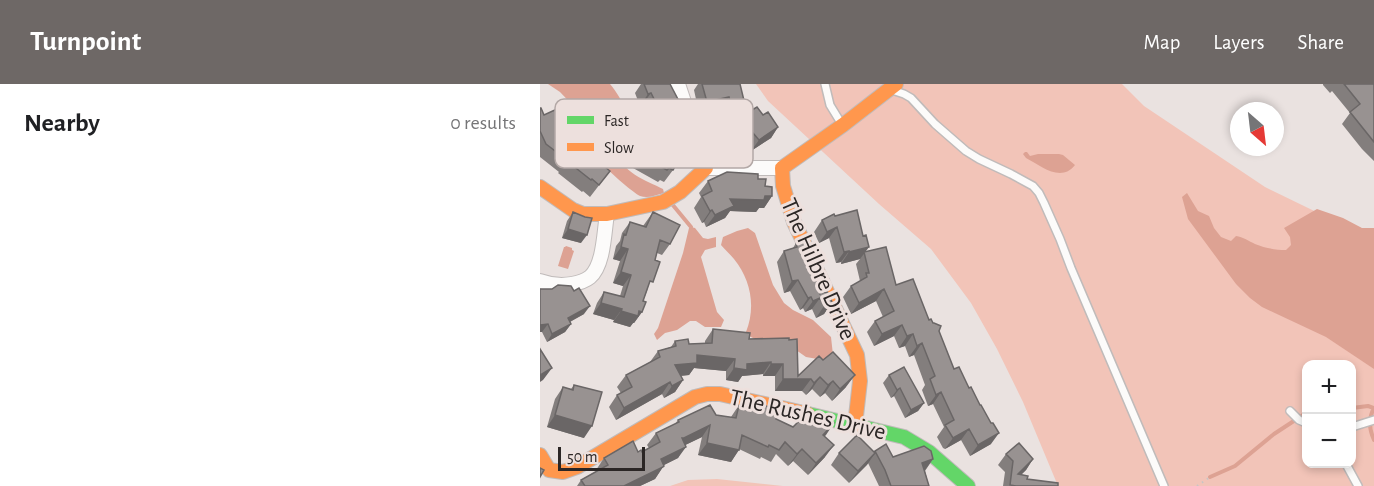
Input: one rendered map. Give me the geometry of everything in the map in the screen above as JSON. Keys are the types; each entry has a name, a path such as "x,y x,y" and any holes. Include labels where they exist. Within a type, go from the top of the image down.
{"street":[{"path":"678,84 683,99"},
{"path":"782,168 893,86"},
{"path":"540,187 573,210 607,214 668,199 706,168"},
{"name":"The Hilbre Drive","path":"706,168 782,168 783,186 794,222 860,365 861,376 855,425"},
{"path":"540,281 565,285 590,278 601,255 607,214"},
{"name":"The Rushes Drive","path":"540,455 549,470 563,472 578,467 695,397 720,394 904,437 924,448 968,486"}],"lane":[{"path":"825,84 830,105 843,125"},
{"path":"893,86 910,98 966,151 1024,180 1039,193 1164,486"},
{"path":"1290,411 1301,420"},
{"path":"1356,426 1374,420"},
{"path":"1348,468 1358,486"}],"path":[{"path":"1197,486 1210,477"}],"shaded area":[{"path":"548,84 610,84 620,99 567,99"},
{"path":"756,84 1122,84 1144,106 1265,187 1374,240 1374,486 1058,486 1023,402 971,303 931,249 768,101"},
{"path":"1025,152 1030,156 1063,155 1075,165 1064,173 1057,173 1026,158 1023,154"},
{"path":"607,168 627,168 641,179 663,189 664,193 649,197 640,196"},
{"path":"1187,193 1198,211 1209,216 1221,237 1231,241 1236,236 1255,244 1286,250 1291,245 1290,237 1284,228 1317,209 1343,218 1362,228 1374,228 1374,369 1326,337 1262,307 1250,298 1236,284 1188,219 1182,197"},
{"path":"691,227 695,228 703,238 716,237 716,247 705,250 701,257 717,312 724,320 721,327 705,327 696,321 690,321 677,330 665,333 657,340 654,334 658,328"},
{"path":"748,228 755,233 773,285 784,303 813,320 831,337 833,355 829,361 806,357 796,350 761,342 747,335 751,313 748,285 740,267 721,245 723,237"},
{"path":"566,246 574,251 568,269 558,266"},
{"path":"717,479 783,486 670,486 688,480"}],"building":[{"path":"644,84 670,84 678,99 654,99 651,93 648,94"},
{"path":"702,84 740,84 744,99 729,99 729,97 706,99"},
{"path":"1344,84 1374,84 1374,142 1350,112 1360,104"},
{"path":"757,107 763,115 768,112 778,127 759,140 753,133 753,109"},
{"path":"540,108 544,115 555,110 555,151 546,144 540,131"},
{"path":"576,168 606,168 610,171 599,185"},
{"path":"727,172 758,174 758,179 766,179 765,186 772,187 772,196 765,196 764,200 730,199 734,206 715,215 712,210 710,211 702,196 712,191 708,181"},
{"path":"857,210 863,236 866,235 869,247 844,252 837,227 827,232 822,220 834,214 835,216"},
{"path":"573,212 592,218 587,235 568,229"},
{"path":"653,212 680,225 670,244 660,240 655,260 660,262 653,282 650,281 642,312 639,311 638,316 601,303 604,292 624,297 631,275 621,272 628,249 621,247 624,234 626,235 630,222 646,227"},
{"path":"803,241 820,294 827,291 832,302 824,306 820,298 813,301 811,297 808,298 798,280 792,281 784,251 797,247 796,243"},
{"path":"886,247 896,285 913,279 929,320 941,326 939,331 954,369 959,367 969,388 971,387 999,433 978,445 969,429 953,438 945,425 954,420 941,392 936,395 930,379 935,376 922,343 917,346 913,334 907,336 902,325 882,334 875,321 894,311 884,289 859,303 851,286 867,277 866,273 869,273 864,252"},
{"path":"558,285 571,286 574,291 579,288 590,306 568,318 571,324 552,334 548,324 540,325 540,289 552,289"},
{"path":"713,329 750,333 749,339 797,339 798,376 819,356 823,360 833,352 855,375 840,389 833,381 828,385 820,377 814,383 811,379 783,379 783,364 771,364 771,362 747,364 747,370 734,368 735,359 697,355 697,363 675,365 683,380 672,386 670,382 624,408 617,395 632,387 626,375 660,357 658,351 676,346 675,341 688,339 689,344 712,343"},
{"path":"540,349 552,368 540,375"},
{"path":"904,367 924,403 911,410 900,388 897,390 889,375"},
{"path":"574,385 602,392 592,426 555,415 563,387 573,390"},
{"path":"762,404 779,414 776,419 793,427 805,415 815,425 823,417 829,418 834,423 823,435 834,445 816,463 802,449 797,454 785,442 779,450 742,435 739,450 707,443 710,425 682,438 686,447 661,459 663,467 624,486 585,486 581,480 608,465 604,458 633,441 638,452 641,450 642,452 660,442 656,433 710,405 716,415 736,418 739,405 760,409"},
{"path":"857,435 875,453 858,471 839,453"},
{"path":"1019,443 1033,459 1018,474 1028,476 1027,479 1058,483 1058,486 1010,485 1013,461 1006,454"},
{"path":"886,444 893,457 924,446 931,451 933,459 922,463 929,486 891,486 875,451"}],"waterway":[{"path":"672,204 691,227"},
{"path":"1356,408 1368,406 1374,408"},
{"path":"1374,408 1370,424 1374,440"},
{"path":"1210,477 1235,466 1274,434 1304,414"}],"traffic: fast":[{"path":"808,414 904,437 929,452 968,486"}],"traffic: slow":[{"path":"855,425 860,381 857,355 794,222 783,186 782,168 896,84"},
{"path":"540,187 573,210 583,214 607,214 663,202 680,192 706,168"},
{"path":"540,455 549,470 563,472 577,467 695,397 707,394 720,394 808,414"}]}
